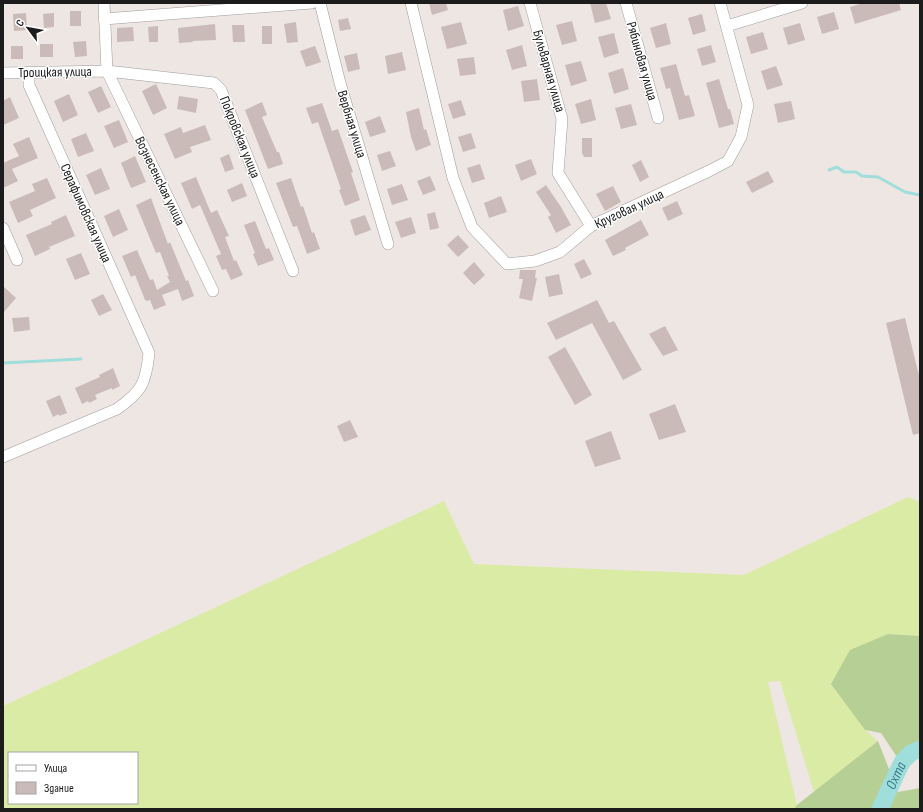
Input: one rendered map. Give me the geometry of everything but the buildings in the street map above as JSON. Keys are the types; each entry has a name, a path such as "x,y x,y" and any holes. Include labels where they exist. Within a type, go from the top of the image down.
{"street":[{"path":"104,3 107,71"},
{"path":"104,19 312,3"},
{"name":"Вербная улица","path":"320,3 340,83 388,244"},
{"name":"Круговая улица","path":"411,3 453,178 472,228 507,264 535,261 560,252 591,226 710,171 728,161 741,138 748,105 720,3"},
{"name":"Бульварная улица","path":"530,3 562,119 558,173 591,226"},
{"name":"Рябиновая улица","path":"626,3 658,118"},
{"path":"727,26 802,3"},
{"name":"Троицкая улица","path":"3,73 107,71"},
{"name":"Покровская улица","path":"107,71 214,83 221,90 293,271"},
{"name":"Вознесенская улица","path":"107,71 212,291"},
{"name":"Серафимовская улица","path":"3,457 117,409 133,398 142,385 147,370 149,353 29,85 29,72"},
{"path":"3,228 17,260"}],"green space":[{"path":"908,497 920,502 920,636 888,634 865,730 878,741 814,792 780,681 768,682 797,805 794,809 3,809 3,706 444,501 474,564 744,575"},
{"path":"888,634 920,636 920,755 899,760 881,733 865,730 831,684 850,650"},
{"path":"878,741 898,792 920,788 920,809 794,809 797,805"}],"waterway":[{"path":"829,170 837,167 844,172 856,172 862,176 878,177 905,192 920,195"},
{"path":"3,363 81,359"},
{"name":"Охта","path":"880,809 902,762 911,753 920,749"}]}
